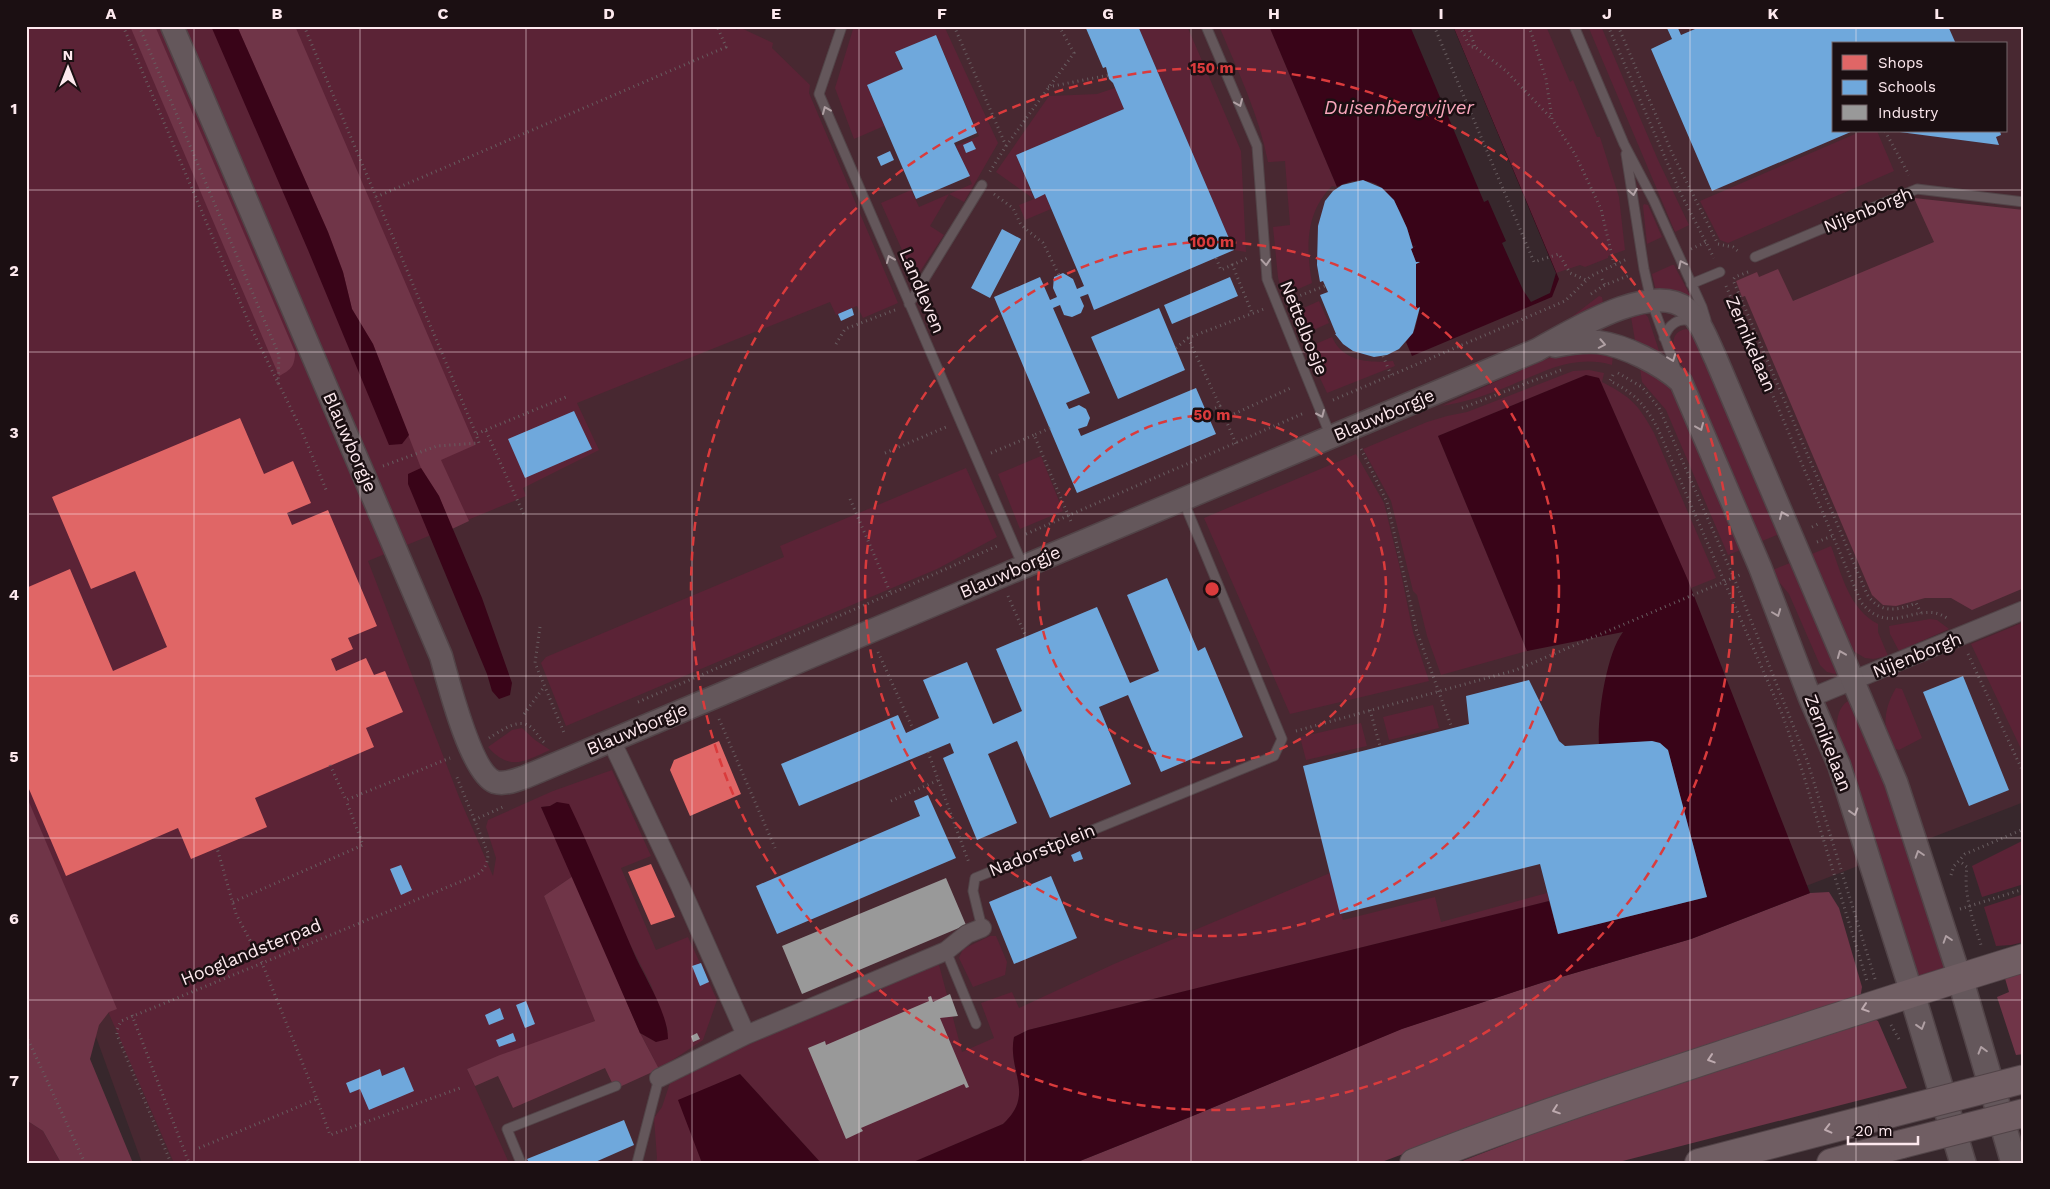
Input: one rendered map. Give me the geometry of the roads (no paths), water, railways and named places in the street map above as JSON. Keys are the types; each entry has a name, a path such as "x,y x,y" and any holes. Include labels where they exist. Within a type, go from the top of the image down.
{"highway":[{"path":"1414,1163 1479,1137 1601,1094 2024,958"},
{"path":"1699,1163 2024,1079"},
{"path":"1831,1163 2024,1113"}],"main road":[{"name":"Zernikelaan","path":"1960,978 2012,1155"},
{"name":"Zernikelaan","path":"1912,994 1963,1160"}],"street":[{"name":"Blauwborgje","path":"172,26 438,647 456,710 472,749 484,772 496,782 512,781 611,740 1537,350 1585,324 1635,304 1651,300"},
{"name":"Zernikelaan","path":"1651,300 1672,302 1688,310 1700,324 1716,359 1896,782 1960,978"},
{"name":"Blauwborgje","path":"1537,350 1587,342 1606,344 1656,364 1682,382"},
{"name":"Zernikelaan","path":"1682,382 1760,567 1810,698 1839,765 1912,994"},
{"name":"Nijenborgh","path":"1810,698 2024,610"},
{"path":"611,740 680,886 746,1035"},
{"name":"Nadorstplein","path":"659,1078 746,1035 946,951 966,934 982,928"}],"lane":[{"name":"Landleven","path":"842,26 819,94 1023,566"},
{"name":"Nettelbosje","path":"1206,26 1257,146 1267,279 1331,437"},
{"name":"Zernikelaan","path":"1574,26 1624,144 1654,201 1702,307 1716,359"},
{"name":"Zernikelaan","path":"1624,144 1635,203 1641,254 1651,300 1682,382"},
{"path":"909,304 982,185"},
{"name":"Nijenborgh","path":"1755,257 1917,188 2024,202"},
{"path":"1691,284 1720,272"},
{"path":"1664,338 1670,325 1677,321 1688,320 1700,324"},
{"name":"Nadorstplein","path":"982,928 973,891 975,878 1274,756 1282,739 1183,500"},
{"path":"946,951 976,1024"},
{"path":"637,1163 659,1078"},
{"path":"521,1163 507,1129 616,1086"}],"water":[{"path":"211,26 237,26 328,232 343,272 352,309 373,344 409,435 402,444 389,445 308,250"},
{"name":"Duisenbergvijver","path":"1269,26 1453,26 1559,279 1552,297 1412,356 1406,342 1415,329 1420,308 1416,309 1416,264 1420,261 1416,262 1411,249 1417,245 1413,247 1397,205 1379,186 1367,181 1353,181 1337,187"},
{"path":"1586,375 1599,378 1687,578 1810,893 1691,939 1544,982 1402,1029 1075,1163 911,1163 1003,1124 1013,1113 1018,1103 1019,1092 1014,1061 1014,1037 1028,1030 1549,901 1558,934 1707,897 1668,750 1660,743 1652,741 1599,745 1601,703 1607,670 1617,642 1623,632 1527,651 1438,436"},
{"path":"421,468 439,496 482,598 512,683 510,695 499,699 492,691 487,674 408,484 408,474"},
{"path":"557,802 569,804 633,951 660,1006 667,1028 668,1039 656,1042 640,1033 541,807 550,806"},
{"path":"740,1074 821,1163 702,1163 678,1100"}]}
